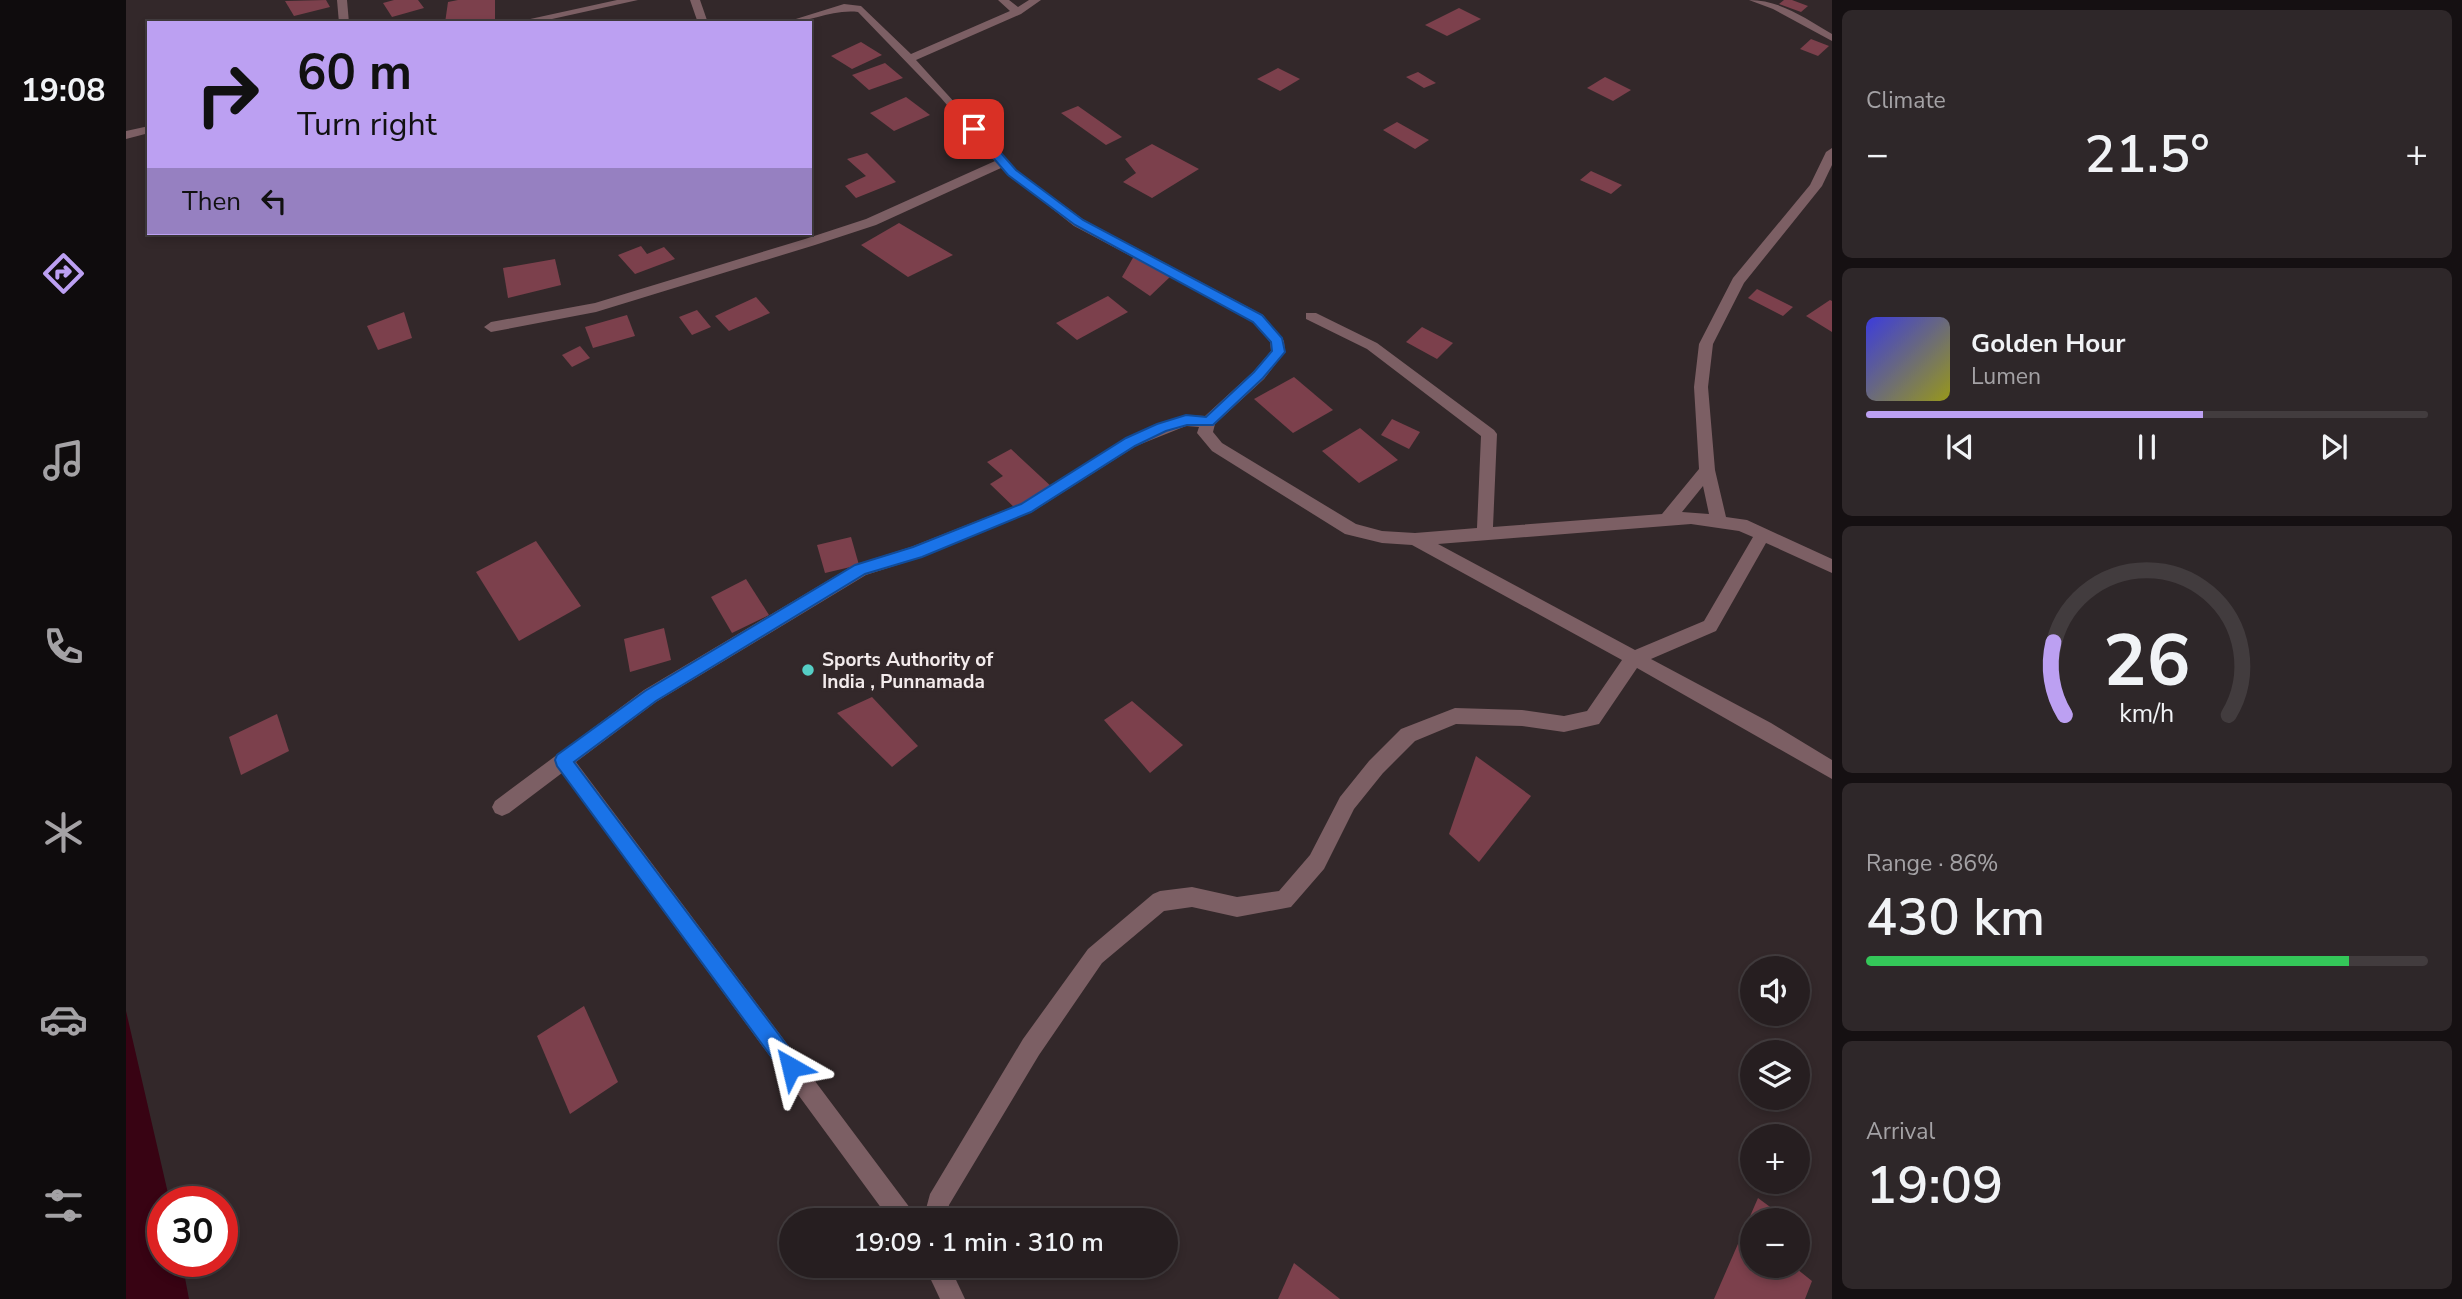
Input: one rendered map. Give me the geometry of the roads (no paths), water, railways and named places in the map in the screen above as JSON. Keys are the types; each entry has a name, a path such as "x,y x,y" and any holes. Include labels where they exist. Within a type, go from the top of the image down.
{"street":[{"path":"342,0 344,21"},
{"path":"527,21 633,0"},
{"path":"695,0 702,21"},
{"path":"1003,0 1017,12"},
{"path":"909,59 1017,12 1036,0"},
{"path":"1754,0 1777,7 1832,38"},
{"path":"794,21 847,4 867,12 1003,162 1033,190 1079,223 1258,318 1277,341 1278,352 1259,375 1209,422 1206,433 1217,447 1330,518 1366,534 1415,540 1668,518 1719,520 1763,534 1832,566"},
{"path":"126,135 147,130"},
{"path":"1719,520 1707,470 1701,387 1706,344 1738,281 1816,186 1832,152"},
{"path":"491,327 596,307 810,242 871,222 1003,162"},
{"path":"1816,186 1832,190"},
{"path":"1311,316 1372,346 1489,434 1485,534"},
{"path":"502,807 650,696 860,570 916,552 1026,508 1130,442 1162,428 1186,420 1209,422"},
{"path":"1668,518 1707,470"},
{"path":"937,1208 938,1202 1010,1082 1095,956 1160,901 1192,898 1237,907 1284,900 1317,862 1346,803 1408,735 1455,716 1522,718 1564,724 1593,718 1634,658 1710,626 1763,534"},
{"path":"1415,540 1765,729 1832,770"},
{"path":"563,760 896,1208"},
{"path":"942,1278 953,1299"}],"place":[{"name":"Sports Authority of India , Punnamada","path":"808,670"}]}
